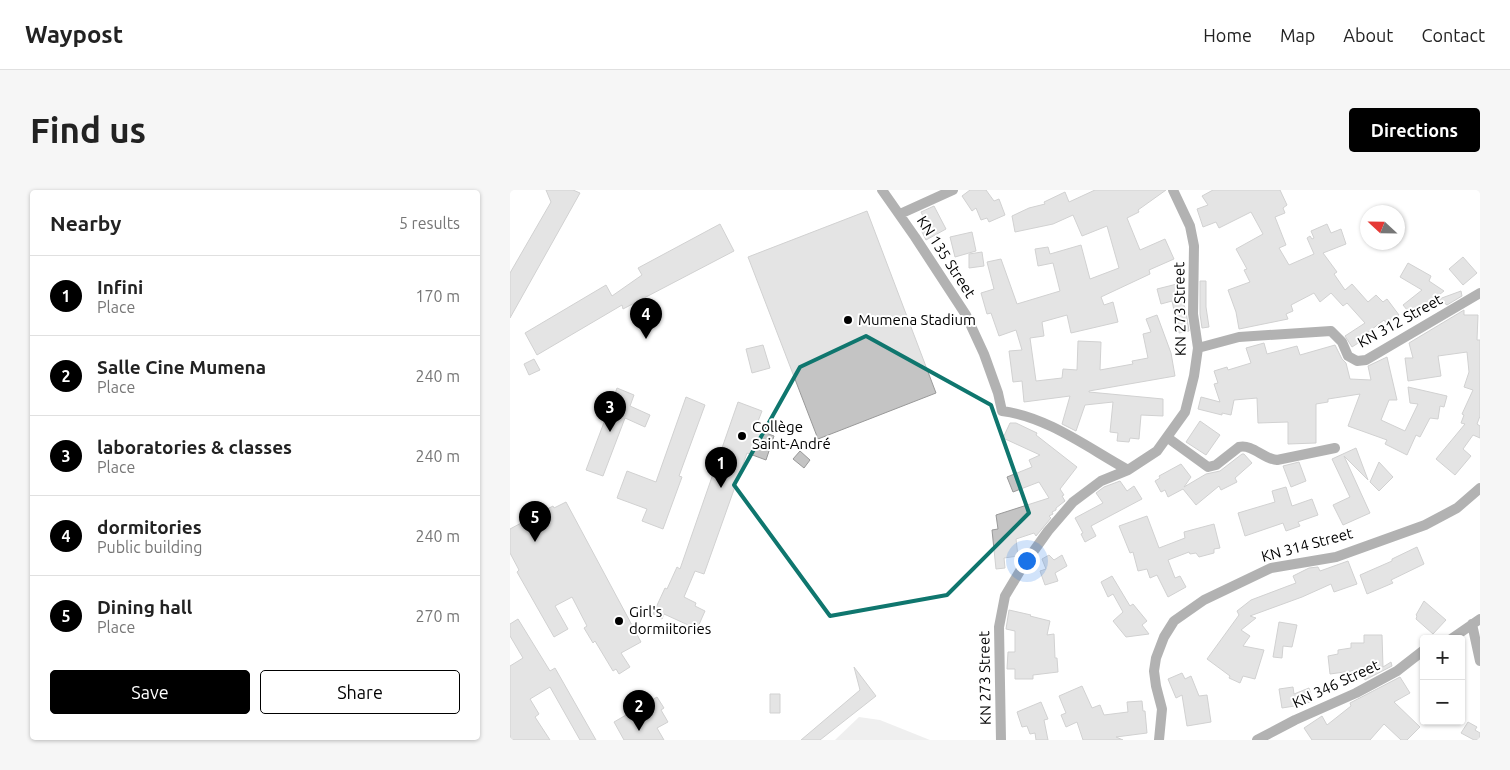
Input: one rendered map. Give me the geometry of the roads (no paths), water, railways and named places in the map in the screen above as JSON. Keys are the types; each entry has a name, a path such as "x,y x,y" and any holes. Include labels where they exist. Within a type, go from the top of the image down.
{"street":[{"name":"KN 135 Street","path":"882,190 900,214 966,315 984,354 998,393 1002,411 1018,413 1055,429 1128,470"},
{"path":"900,214 953,190"},
{"name":"KN 273 Street","path":"1001,740 999,627 1005,596 1023,566 1048,531 1073,502 1102,481 1128,470 1157,451 1185,412 1194,376 1198,348 1193,314 1194,246 1190,226 1173,190"},
{"name":"KN 312 Street","path":"1198,348 1239,337 1331,331 1342,342 1348,356 1357,361 1366,360 1480,293"},
{"path":"1168,438 1208,467 1216,465 1243,446 1248,446 1270,459 1277,460 1334,448"},
{"name":"KN 314 Street","path":"1158,740 1162,709 1154,672 1156,658 1164,637 1174,622 1204,600 1271,568 1336,556 1425,525 1456,508 1480,488"},
{"path":"1457,635 1476,622 1480,660"},
{"name":"KN 346 Street","path":"1257,740 1398,671 1420,653"}],"place":[{"name":"Mumena Stadium","path":"848,320"},
{"name":"dormitories","path":"646,339"},
{"name":"laboratories & classes","path":"610,432"},
{"name":"Collège Saint-André","path":"742,436"},
{"name":"Infini","path":"721,488"},
{"name":"Dining hall","path":"535,542"},
{"name":"Girl's dormiitories","path":"619,621"},
{"name":"Salle Cine Mumena","path":"639,731"}]}
